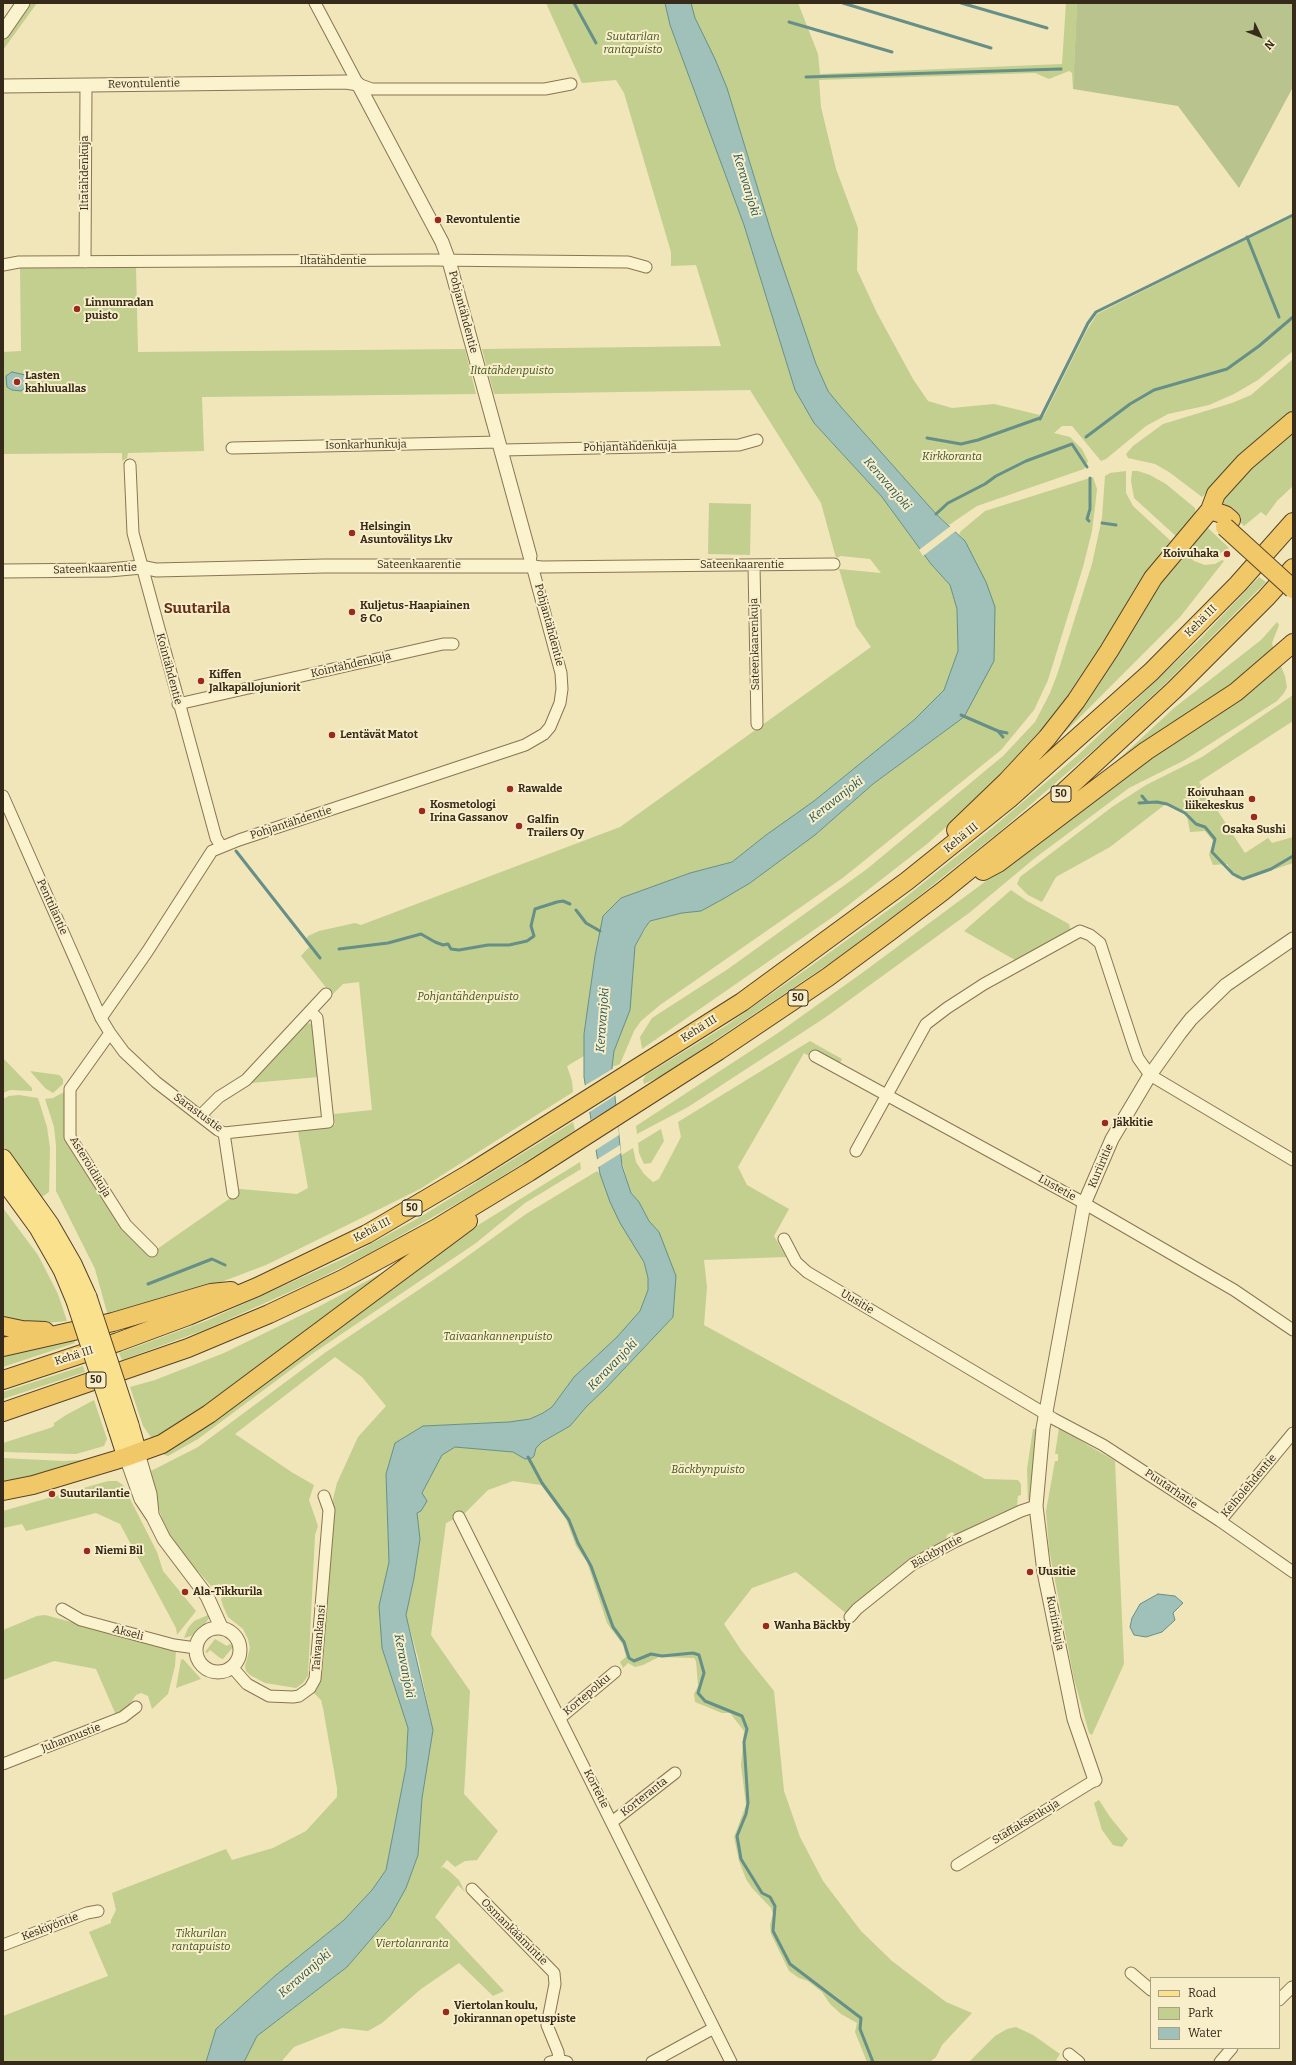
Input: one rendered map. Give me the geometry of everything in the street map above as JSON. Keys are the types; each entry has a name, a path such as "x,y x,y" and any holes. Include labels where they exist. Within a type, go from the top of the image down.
{"highway":[{"path":"908,881 969,816 1007,781 1047,738 1076,700 1109,651 1153,578 1210,510 1216,494 1245,462 1293,421"},
{"path":"1210,510 1293,576"},
{"name":"Kehä III","path":"3,1380 118,1342 188,1316 257,1287 352,1241 424,1202 742,1002 908,881 1009,799 1151,672 1238,584 1293,522"},
{"path":"1228,523 1293,589"},
{"name":"50","path":"3,1412 188,1348 269,1314 343,1279 437,1228 647,1097 828,977 943,891 1054,801 1174,690 1266,598 1293,568"},
{"path":"943,891 998,863 1146,751 1236,692 1293,643"},
{"path":"3,1491 32,1485 132,1455 162,1444 209,1414 426,1254 529,1172"},
{"path":"3,1347 113,1322 212,1293 257,1287"},
{"path":"3,1326 42,1331 77,1330"}],"main road":[{"path":"3,1158 50,1224 73,1264 81,1299 132,1455"},
{"path":"3,1180 38,1228 62,1270 81,1299"}],"street":[{"path":"3,32 23,3"},
{"name":"Pohjantähdentie","path":"101,1018 147,952 212,851 221,846 525,745 544,734 550,726 560,703 562,678 548,620 449,261 442,242 315,3"},
{"name":"Revontulentie","path":"3,86 346,82 372,88 545,89 572,84"},
{"name":"Iltatähdenkuja","path":"85,262 86,85"},
{"name":"Iltatähdentie","path":"3,265 19,262 449,261 628,262 646,267"},
{"name":"Pohjantähdenkuja","path":"500,446 739,445 758,440"},
{"name":"Isonkarhunkuja","path":"232,448 500,446"},
{"name":"Kointähdentie","path":"130,465 133,533 178,704 216,838 221,846"},
{"name":"Sateenkaarentie","path":"3,571 109,570 142,567 156,570 531,561 542,567 834,564"},
{"name":"Sateenkaarenkuja","path":"754,565 757,724"},
{"name":"Kointähdenkuja","path":"178,704 443,644 453,644"},
{"name":"Penttiläntie","path":"3,796 101,1018"},
{"path":"856,1151 926,1024 1001,974 1080,931 1090,935 1100,943 1134,1048 1138,1058 1150,1075 1293,1160"},
{"name":"Kuriiritie","path":"1046,1414 1084,1204 1112,1139 1150,1075 1180,1033 1212,997 1240,975 1292,942"},
{"path":"200,1116 219,1097 246,1080 326,994"},
{"name":"Sarastustie","path":"101,1018 110,1034 124,1052 156,1082 224,1133 328,1122 317,1018 310,1012"},
{"name":"Asteroidikuja","path":"110,1034 70,1088 70,1137 126,1225 152,1251"},
{"name":"Lustetie","path":"815,1056 887,1094 1084,1204 1234,1290 1293,1330"},
{"path":"224,1133 233,1193"},
{"name":"Uusitie","path":"784,1239 796,1262 807,1272 1046,1414"},
{"name":"Kuriirikuja","path":"1046,1414 1036,1506 1044,1572 1074,1718 1095,1780"},
{"name":"Puutarhatie","path":"1046,1414 1103,1446 1220,1521 1293,1572"},
{"name":"Keiholehdentie","path":"1220,1521 1293,1433"},
{"path":"132,1455 138,1492 164,1539 207,1596 220,1627"},
{"name":"Taivaankansi","path":"232,1667 247,1684 269,1696 292,1698 299,1696 310,1688 315,1680 329,1510 324,1496"},
{"name":"Bäckbyntie","path":"850,1617 857,1609 913,1564 1021,1510 1036,1506"},
{"name":"Kortetie","path":"459,1517 731,2062"},
{"name":"Akseli","path":"62,1609 81,1620 174,1645 196,1648"},
{"path":"220,1627 233,1632 240,1643 240,1656 232,1667 222,1672 208,1669 198,1660 196,1648 199,1639 204,1632 212,1628 220,1627"},
{"name":"Kortepolku","path":"560,1718 614,1672"},
{"name":"Juhannustie","path":"3,1764 123,1717 136,1707"},
{"name":"Korteranta","path":"612,1822 675,1773"},
{"name":"Staffaksenkuja","path":"957,1865 1095,1780"},
{"name":"Osmankäämintie","path":"472,1889 554,1973 555,1984 547,2025 558,2052 559,2061"},
{"name":"Keskiyöntie","path":"3,1945 87,1913 98,1911"},
{"path":"1130,1973 1150,1989"},
{"path":"1280,1999 1292,1987"},
{"path":"652,2062 714,2028"},
{"path":"1220,2062 1228,2049"},
{"path":"1069,2054 1080,2062"}],"green space":[{"path":"30,3 37,3 3,50 3,41"},
{"path":"546,3 665,3 670,25 744,225 795,390 814,423 882,497 931,564 950,585 957,609 958,651 944,690 914,720 814,801 766,835 732,862 690,873 621,898 604,916 595,956 584,1034 584,1056 567,1066 572,1081 573,1092 420,1189 266,1265 200,1290 108,1316 95,1269 56,1191 56,1145 54,1127 45,1099 53,1098 66,1091 66,1132 150,1254 229,1199 228,1193 240,1189 297,1194 308,1188 298,1132 299,1129 335,1125 334,1114 372,1110 359,982 343,984 332,995 301,956 309,947 305,942 308,936 319,931 355,923 361,925 620,827 871,647 856,626 839,569 881,573 870,559 841,556 836,558 821,503 750,390 494,394 482,349 721,346 696,265 671,266 671,252 624,93 616,80 582,83"},
{"name":"Kirkkoranta","path":"691,3 798,3 818,54 820,74 1062,64 1066,3 1077,3 1073,89 1072,73 1069,71 1049,79 1035,73 819,80 821,107 836,169 858,228 857,270 877,313 913,379 928,401 952,408 994,404 1044,416 1087,330 1097,314 1293,216 1293,351 1258,380 1234,394 1209,405 1168,414 1146,426 1106,459 1101,461 1072,426 1062,426 1054,433 1070,437 1082,449 1088,461 1084,469 977,506 949,525 936,514 828,391 816,364 772,235 727,88 695,18"},
{"path":"1077,3 1293,3 1293,87 1239,188 1178,106 1073,89"},
{"name":"Iltatähdenpuisto","path":"136,267 138,352 465,349 476,394 202,397 204,451 128,453 127,458 122,461 122,453 3,454 3,352 21,351 20,268"},
{"path":"1293,359 1293,412 1268,433 1202,497 1169,472 1155,464 1128,458 1126,454 1133,446 1163,424 1232,403 1251,395"},
{"path":"1293,428 1293,486 1277,501 1266,516 1261,512 1244,526 1222,505 1221,498"},
{"path":"1126,471 1126,493 1133,506 1173,543 1050,727 973,803 927,844 837,914 642,1049 640,1037 652,1018 728,969 867,869 1003,756 1035,722 1050,693 1057,675 1092,564 1102,518 1105,476 1110,473"},
{"path":"1132,471 1138,471 1150,475 1166,484 1195,508 1196,514 1178,538 1134,498 1131,481"},
{"path":"1093,477 1097,489 1095,507 1092,531 1083,567 1048,680 1034,710 1001,750 844,877 660,1005 641,1021 634,1031 620,1064 612,1067 614,1051 621,1033 632,985 635,946 650,921 682,913 701,911 750,883 815,835 873,784 964,717 965,542 959,534 961,531 985,511"},
{"path":"709,503 751,504 750,555 708,554"},
{"path":"1206,526 1229,548 1212,558 1200,556 1188,547"},
{"path":"1184,552 1194,561 1205,565 1215,564 1222,560 1224,561 1180,617 1064,733 1062,730 1151,593"},
{"path":"1259,577 1266,582 1166,683 1105,740 999,832 895,915 833,961 663,1075 644,1084 643,1080 646,1075 727,1025 811,966 902,900 992,828 1077,756 1202,637"},
{"path":"1277,622 1279,625 1272,643 1275,654 1243,681 1106,771 1174,708 1261,640"},
{"path":"1280,664 1285,676 1287,687 1277,701 1185,760 1129,788 1035,858 969,913 826,1017 688,1107 637,1134 636,1126 778,1033 862,973 982,884 1098,793"},
{"path":"1293,695 1293,721 1199,782 1245,853 1268,838 1272,843 1293,837 1293,863 1243,880 1236,878 1227,864 1213,865 1209,855 1213,841 1205,831 1190,832 1187,816 1167,803 1110,847 1056,877 1042,902 1028,895 1017,884 1020,877 1112,807 1146,785 1202,757"},
{"path":"1011,890 1027,901 1069,924 1071,932 1015,960 964,931"},
{"path":"309,1023 313,1025 319,1077 251,1083 305,1025"},
{"name":"Bäckbynpuisto","path":"810,1041 842,1059 836,1071 804,1053 738,1167 747,1185 789,1209 774,1236 786,1257 704,1260 707,1287 704,1325 985,1479 1018,1480 1021,1484 1021,1495 1018,1496 1017,1506 956,1535 952,1532 947,1535 946,1539 912,1557 876,1585 862,1599 859,1599 848,1610 848,1615 796,1572 752,1588 724,1624 741,1650 774,1691 784,1791 800,1837 823,1881 861,1931 892,1961 946,2002 972,2013 942,2045 936,2057 930,2062 867,2062 855,2032 857,2023 841,2014 830,2004 822,1992 808,1981 799,1978 789,1971 771,1934 770,1925 773,1914 771,1908 752,1888 746,1879 739,1861 734,1837 746,1805 741,1765 744,1731 730,1713 722,1713 695,1702 694,1694 698,1686 696,1661 694,1658 659,1657 643,1665 635,1667 628,1663 623,1668 620,1662 626,1657 623,1645 607,1623 587,1562 576,1546 566,1519 541,1485 513,1481 488,1490 464,1514 446,1523 431,1635 470,1691 464,1794 498,1831 477,1860 465,1861 455,1867 447,1860 440,1869 443,1867 459,1880 465,1892 458,1885 435,1917 504,1991 493,1996 459,1963 421,1989 382,2023 368,2031 342,2028 294,2047 281,2062 244,2062 257,2036 347,1967 390,1917 406,1888 418,1855 422,1798 433,1730 418,1658 406,1615 420,1539 417,1512 422,1493 442,1455 455,1447 513,1452 525,1459 532,1458 536,1448 542,1442 570,1426 587,1406 673,1317 675,1292 659,1232 649,1221 639,1202 631,1193 620,1156 633,1148 636,1162 644,1174 653,1182 659,1179 681,1137 678,1122"},
{"path":"3,1058 32,1088 32,1091 10,1090 3,1093"},
{"path":"30,1071 59,1075 63,1079 63,1084 53,1093 45,1088"},
{"path":"19,1095 38,1098 47,1127 50,1148 49,1192 42,1197 3,1146 3,1099 9,1096"},
{"path":"573,1122 575,1130 557,1142 470,1196 366,1255 314,1281 207,1329 122,1360 119,1353 206,1321 347,1257 422,1216"},
{"path":"661,1129 664,1141 651,1163 644,1164 639,1153 638,1143"},
{"path":"580,1162 581,1169 525,1203 476,1243 312,1354 198,1439 168,1456 159,1453 446,1245"},
{"path":"597,1171 600,1174 644,1262 648,1278 648,1290 640,1311 617,1337 574,1377 552,1407 543,1413 530,1419 509,1422 423,1426 395,1443 386,1474 389,1562 379,1606 382,1648 408,1728 406,1767 386,1870 372,1890 344,1920 276,1975 216,2029 206,2062 3,2062 3,2016 108,1976 89,1932 111,1923 116,1910 112,1893 226,1849 232,1860 273,1848 306,1831 337,1797 337,1788 323,1708 321,1700 314,1693 319,1685 321,1673 333,1522 333,1499 337,1483 358,1437 386,1406 362,1377 335,1357 235,1434 293,1473 314,1485 309,1500 318,1526 315,1535 308,1676 303,1683 296,1688 265,1683 250,1675 246,1671 245,1666 250,1648 248,1639 243,1629 228,1617 221,1599 226,1592 220,1584 211,1586 174,1544 162,1519 154,1492 151,1471 198,1447 326,1352 451,1268 526,1214"},
{"path":"3,1208 38,1255 58,1294 67,1321 46,1323 3,1318"},
{"path":"393,1267 198,1415 153,1440 143,1426 130,1387 155,1380 224,1353 318,1307"},
{"path":"73,1335 75,1343 3,1367 3,1352"},
{"path":"83,1366 85,1372 3,1399 3,1392"},
{"path":"94,1400 107,1439 104,1446 76,1454 3,1452 3,1443 50,1428 54,1426 54,1423 66,1415"},
{"path":"1059,1428 1115,1461 1124,1664 1092,1735 1089,1733 1074,1679 1049,1549 1046,1511 1055,1461 1058,1461 1058,1454 1055,1454"},
{"path":"1033,1429 1037,1429 1032,1494 1028,1501 1027,1469"},
{"path":"3,1458 63,1461 82,1460 83,1463 3,1484"},
{"path":"108,1481 117,1481 123,1485 157,1552 163,1571 196,1611 177,1635 176,1628 120,1524 96,1513 26,1531 22,1524 3,1528 3,1511"},
{"path":"45,1615 176,1650 175,1666 168,1694 152,1709 148,1696 141,1693 136,1695 125,1711 116,1715 96,1669 54,1661 3,1680 3,1630 37,1616"},
{"path":"208,1615 209,1618 205,1624 191,1636 184,1638 188,1628 194,1621"},
{"path":"215,1639 227,1646 230,1644 233,1647 223,1659 210,1650 207,1653 205,1652"},
{"path":"183,1659 201,1679 176,1688 181,1660"},
{"path":"1099,1800 1110,1817 1128,1839 1122,1847 1113,1845 1102,1830 1094,1803"},
{"path":"1016,2027 1033,2035 1060,2054 1056,2060 1059,2062 969,2062 995,2036 1007,2029"}],"water":[{"name":"Keravanjoki","path":"665,3 691,3 695,18 715,59 727,88 772,235 816,364 828,391 936,514 965,541 986,582 995,607 994,661 964,717 873,784 815,835 750,883 723,899 701,911 682,913 650,921 645,928 635,946 630,1010 614,1051 612,1067 622,1166 631,1193 639,1202 649,1221 659,1232 676,1276 673,1317 587,1406 570,1426 542,1442 536,1448 532,1458 525,1459 513,1452 455,1447 442,1455 422,1493 427,1501 421,1511 417,1513 420,1539 406,1615 433,1730 422,1798 418,1855 406,1888 390,1917 347,1967 257,2036 244,2062 206,2062 216,2029 276,1975 344,1920 372,1890 386,1870 406,1767 408,1728 382,1648 379,1606 389,1562 386,1474 395,1443 423,1426 509,1422 530,1419 543,1413 552,1407 574,1377 617,1337 640,1311 648,1290 648,1278 644,1262 620,1223 610,1202 600,1174 584,1077 584,1034 595,956 603,916 621,898 690,873 732,862 766,835 814,801 914,720 944,690 958,651 957,609 950,585 931,564 882,497 814,423 795,390 744,225 670,25"},
{"name":"Lasten kahluuallas","path":"12,372 30,376 28,385 21,391 12,390 7,387 6,376"},
{"path":"1158,1594 1175,1596 1183,1603 1173,1613 1175,1620 1162,1632 1146,1637 1134,1635 1130,1627 1132,1618 1140,1604"}],"pier":[{"path":"952,525 957,530 923,556 919,550"},
{"path":"614,1068 616,1095 588,1113 584,1086"},
{"path":"617,1104 619,1135 594,1151 589,1121"},
{"path":"620,1145 621,1153 597,1168 596,1160"}],"waterway":[{"path":"574,3 596,43"},
{"path":"843,3 991,48"},
{"path":"961,3 1047,28"},
{"path":"789,22 892,52"},
{"path":"806,77 1061,69"},
{"path":"1040,419 1088,323 1096,312 1293,215"},
{"path":"1247,237 1279,317"},
{"path":"1086,437 1130,404 1154,390 1227,369 1259,346 1293,317"},
{"path":"927,438 961,444 978,440 1040,418"},
{"path":"936,514 948,503 985,484 996,476 1026,461 1072,444 1087,467"},
{"path":"1089,521 1087,519 1090,509 1090,478"},
{"path":"1102,523 1116,525"},
{"path":"961,715 998,731 1003,737"},
{"path":"998,731 1007,733"},
{"path":"1142,796 1147,802"},
{"path":"1139,803 1157,802 1167,804 1185,813 1196,824 1205,827 1215,839 1212,852 1233,874 1243,879 1271,869 1293,856"},
{"path":"236,851 320,958"},
{"path":"339,949 388,943 421,934 443,945 448,944 451,949 459,950 488,945 509,945 527,941 534,936 531,926 535,909 563,901 570,904"},
{"path":"576,910 586,923 600,931"},
{"path":"148,1284 212,1259 225,1265"},
{"path":"528,1457 542,1483 569,1520 578,1543 591,1566 613,1627 624,1642 629,1658 634,1661 651,1654 662,1656 693,1653 699,1655 704,1673 698,1693 705,1701 742,1716 747,1729 744,1742 748,1803 746,1814 737,1836 741,1859 762,1893 770,1897 775,1906 773,1931 790,1964 861,2018 860,2029 873,2062"}],"place":[{"name":"Revontulentie","path":"438,220"},
{"name":"Linnunradan puisto","path":"77,309"},
{"name":"Lasten kahluuallas","path":"17,382"},
{"name":"Helsingin Asuntovälitys Lkv","path":"352,533"},
{"name":"Koivuhaka","path":"1227,554"},
{"name":"Kuljetus-Haapiainen & Co","path":"352,612"},
{"name":"Kiffen Jalkapallojuniorit","path":"201,681"},
{"name":"Lentävät Matot","path":"332,735"},
{"name":"Rawalde","path":"510,789"},
{"name":"Koivuhaan liikekeskus","path":"1252,799"},
{"name":"Kosmetologi Irina Gassanov","path":"422,811"},
{"name":"Osaka Sushi","path":"1254,817"},
{"name":"Galfin Trailers Oy","path":"519,826"},
{"name":"Jäkkitie","path":"1105,1123"},
{"name":"Suutarilantie","path":"52,1494"},
{"name":"Niemi Bil","path":"87,1551"},
{"name":"Uusitie","path":"1030,1572"},
{"name":"Ala-Tikkurila","path":"185,1592"},
{"name":"Wanha Bäckby","path":"766,1626"},
{"name":"Viertolan koulu, Jokirannan opetuspiste","path":"446,2012"}],"district":[{"name":"Suutarila","path":"197,609"}],"park label":[{"name":"Suutarilan rantapuisto","path":"633,43"},
{"name":"Pohjantähdenpuisto","path":"468,997"},
{"name":"Taivaankannenpuisto","path":"498,1337"},
{"name":"Tikkurilan rantapuisto","path":"201,1940"},
{"name":"Viertolanranta","path":"412,1944"}]}
